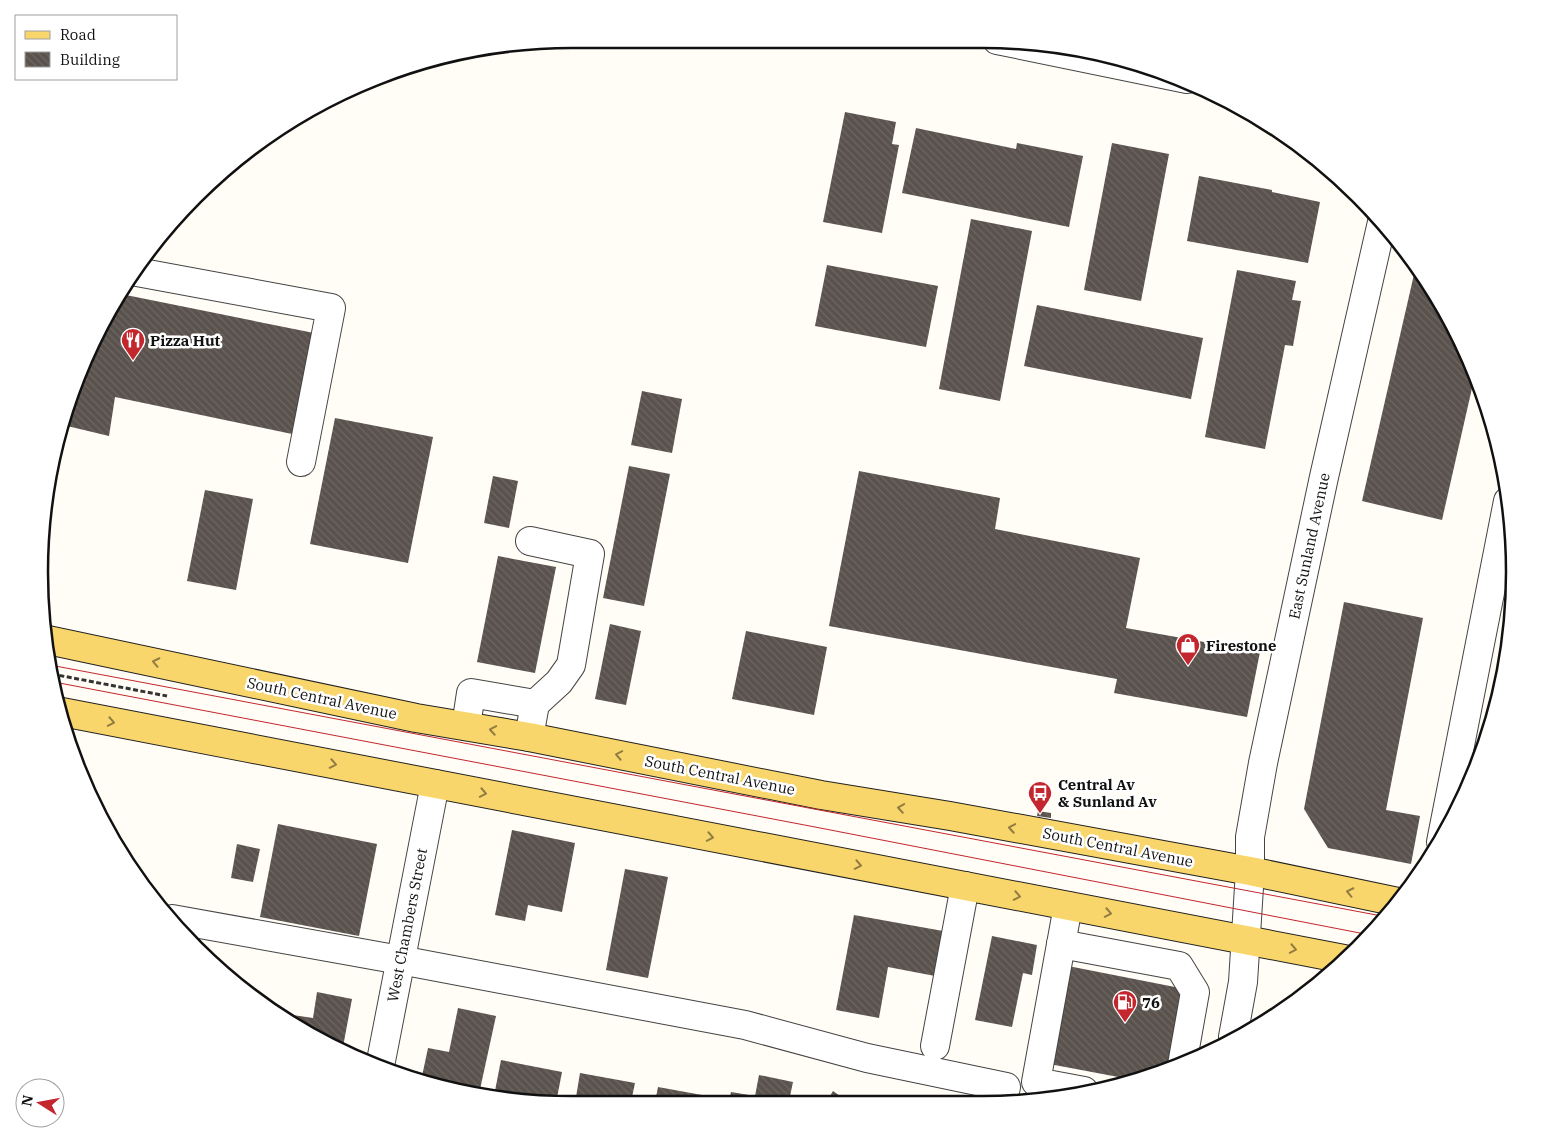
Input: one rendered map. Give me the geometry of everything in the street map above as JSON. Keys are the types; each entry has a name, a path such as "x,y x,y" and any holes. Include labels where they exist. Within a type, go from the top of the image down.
{"main road":[{"name":"South Central Avenue","path":"52,641 416,718 529,737 822,795 950,816 1250,871 1390,900"},
{"path":"68,718 435,784 1245,940 1334,960"}],"street":[{"path":"1070,55 1123,67"},
{"name":"East Sunland Avenue","path":"1234,1030 1243,982 1250,871 1250,838 1263,763 1324,477 1380,231"},
{"path":"141,273 331,308 301,462"},
{"path":"1447,813 1504,522"},
{"path":"529,737 535,704 559,682 571,665 590,554 530,541"},
{"path":"466,726 471,693 535,704"},
{"name":"West Chambers Street","path":"381,1060 435,784"},
{"path":"935,1046 965,886"},
{"path":"1068,906 1036,1082 1068,1088"},
{"path":"181,921 744,1025 867,1058 1006,1087 1004,1095"},
{"path":"1061,944 1179,966 1195,992 1184,1056"}],"building":[{"path":"845,112 896,122 892,144 899,145 882,233 823,222"},
{"path":"916,128 1016,149 1017,143 1083,156 1069,227 902,193"},
{"path":"1112,143 1169,154 1141,301 1084,290"},
{"path":"1199,176 1272,190 1272,192 1320,202 1308,263 1187,241"},
{"path":"971,219 1032,231 1000,401 939,389"},
{"path":"827,265 938,286 926,347 815,326"},
{"path":"1237,270 1296,281 1292,300 1301,301 1293,346 1285,345 1265,449 1205,437"},
{"path":"1414,275 1452,340 1473,386 1442,520 1362,501"},
{"path":"127,295 314,333 292,434 115,397 109,436 68,426 87,371"},
{"path":"1037,305 1203,338 1191,399 1024,366"},
{"path":"642,391 682,399 672,453 631,445"},
{"path":"335,418 433,437 408,563 310,544"},
{"path":"629,466 670,474 644,606 603,598"},
{"path":"859,471 1000,498 995,529 1140,558 1126,628 1260,652 1247,717 1114,693 1117,679 829,626"},
{"path":"493,476 518,481 509,528 484,523"},
{"path":"205,490 253,499 236,590 187,581"},
{"path":"498,556 556,567 535,673 477,662"},
{"path":"1344,602 1423,618 1386,810 1420,816 1411,864 1328,848 1304,809"},
{"path":"610,624 641,631 626,705 595,699"},
{"path":"746,631 827,647 814,715 732,699"},
{"path":"1038,811 1051,813 1051,818 1037,816"},
{"path":"278,824 377,844 359,936 260,917"},
{"path":"512,830 575,843 562,912 528,905 525,921 495,915"},
{"path":"237,844 260,849 253,882 231,878"},
{"path":"625,869 668,877 648,978 606,970"},
{"path":"854,915 943,931 935,976 888,967 879,1018 836,1010"},
{"path":"992,936 1037,945 1032,975 1023,973 1012,1027 975,1020"},
{"path":"1063,965 1185,989 1171,1060 1120,1077 1044,1063"},
{"path":"317,992 352,999 344,1043 293,1015 313,1018"},
{"path":"458,1008 496,1016 481,1087 423,1074 428,1048 449,1052"},
{"path":"501,1060 562,1072 558,1095 495,1090"},
{"path":"580,1073 635,1083 632,1096 576,1096"},
{"path":"759,1075 793,1082 790,1096 755,1096"},
{"path":"658,1087 708,1096 656,1096"},
{"path":"833,1091 840,1096 830,1096"},
{"path":"731,1092 755,1096 730,1096"}],"tram line":[{"path":"57,666 1377,915"},
{"path":"60,683 1361,933"}],"place":[{"name":"Pizza Hut","path":"133,361"},
{"name":"Firestone","path":"1188,666"},
{"name":"Central Av & Sunland Av","path":"1040,814"},
{"name":"76","path":"1125,1023"}]}
